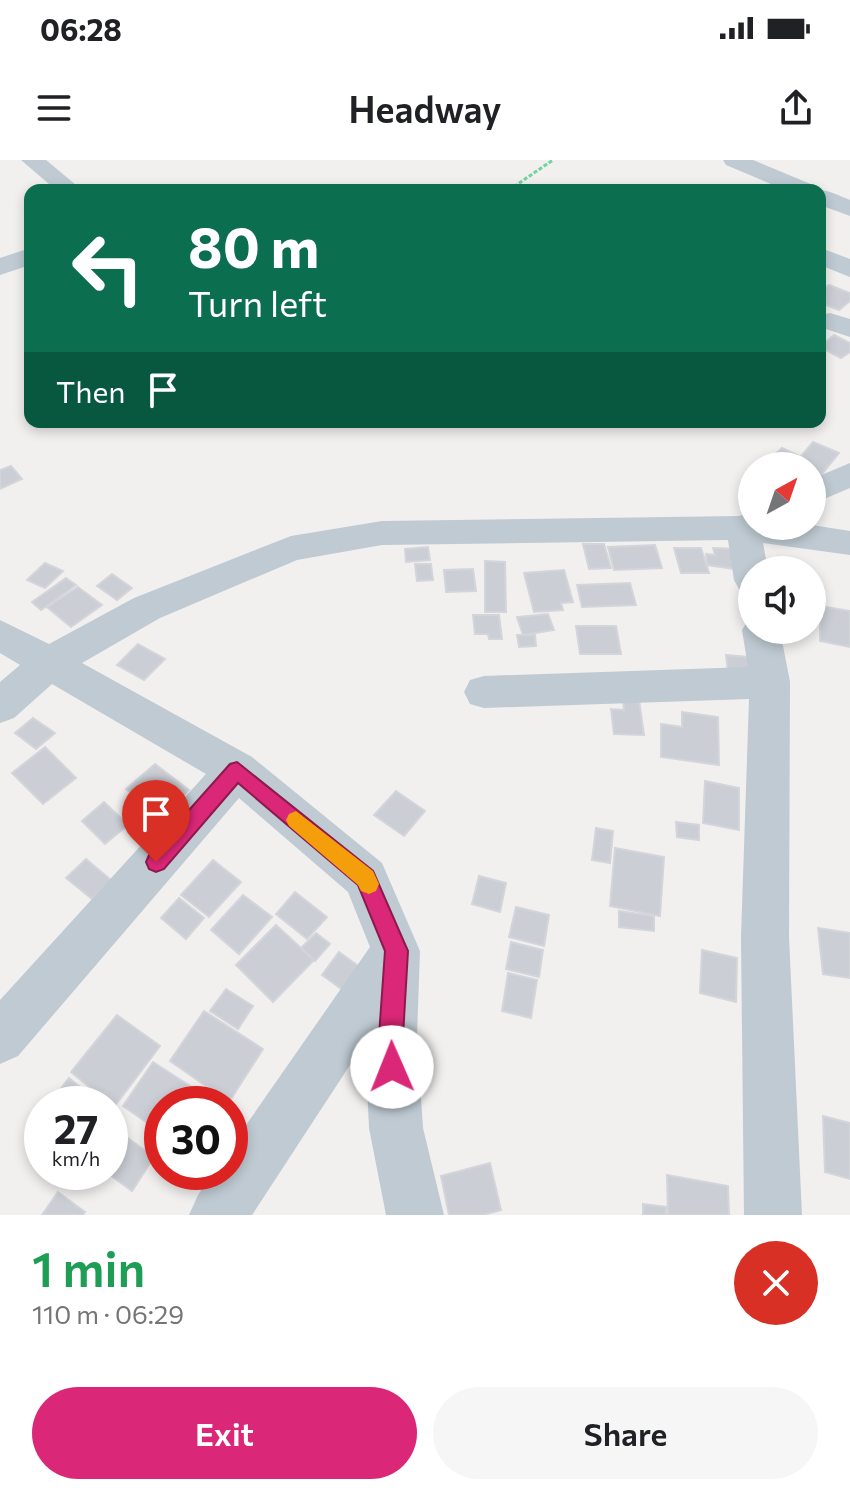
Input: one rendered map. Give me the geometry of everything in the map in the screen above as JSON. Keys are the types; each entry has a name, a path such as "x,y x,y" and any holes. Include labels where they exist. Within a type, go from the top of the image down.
{"street":[{"path":"32,160 62,184"},
{"path":"734,160 791,184"},
{"path":"826,199 850,209"},
{"path":"0,267 24,258"},
{"path":"826,258 850,269"},
{"path":"826,486 850,474"},
{"path":"0,706 49,663 147,608 291,549 382,533 738,526"},
{"path":"826,539 850,543"},
{"path":"0,635 237,770 366,878 396,951 391,1036 396,1128 415,1215"},
{"path":"763,644 770,682 765,937 773,1215"},
{"path":"484,692 770,682"},
{"path":"0,1038 237,770"},
{"path":"218,1215 396,951"}],"path":[{"path":"518,184 553,160"}],"building":[{"path":"829,285 850,293 850,301 839,310 826,305 826,287"},
{"path":"834,335 850,343 850,352 841,358 826,350 826,342"},
{"path":"813,442 839,453 826,469 826,452 805,452"},
{"path":"11,466 22,479 0,489 0,470"},
{"path":"583,544 604,544 611,568 589,569"},
{"path":"655,545 662,568 614,570 608,547"},
{"path":"428,547 430,560 406,562 405,549"},
{"path":"674,548 701,548 709,573 681,573"},
{"path":"713,548 738,549 738,569 707,565 706,554 715,555"},
{"path":"485,561 505,562 506,612 485,612"},
{"path":"45,563 63,571 45,588 27,580"},
{"path":"415,564 431,564 433,580 417,581"},
{"path":"473,569 476,591 446,592 444,570"},
{"path":"564,570 573,602 561,603 563,610 534,612 524,573"},
{"path":"112,574 132,588 117,600 97,586"},
{"path":"66,578 76,585 41,610 32,602"},
{"path":"630,583 636,605 582,607 577,585"},
{"path":"78,587 102,605 71,627 47,607"},
{"path":"826,607 850,611 850,647 826,642"},
{"path":"548,614 554,630 523,635 517,617"},
{"path":"473,615 499,615 502,639 475,634"},
{"path":"576,626 616,626 621,654 580,654"},
{"path":"517,635 535,635 536,646 519,647"},
{"path":"138,644 165,659 144,680 117,665"},
{"path":"726,655 749,657 753,683 729,681"},
{"path":"623,700 639,700 644,735 614,734 611,709 624,710"},
{"path":"682,712 718,717 719,765 661,757 661,724 682,727"},
{"path":"33,718 55,733 36,749 15,733"},
{"path":"45,747 76,778 43,804 12,773"},
{"path":"155,764 189,790 160,817 126,789"},
{"path":"705,781 739,788 739,830 703,823"},
{"path":"396,791 425,811 404,836 374,815"},
{"path":"104,802 128,825 105,844 82,821"},
{"path":"676,822 699,825 699,840 677,837"},
{"path":"596,828 613,831 610,863 592,860"},
{"path":"615,848 664,857 660,916 610,906"},
{"path":"86,859 111,880 92,899 66,878"},
{"path":"213,860 241,882 209,917 181,895"},
{"path":"479,876 506,883 500,912 472,904"},
{"path":"295,892 327,917 307,939 276,914"},
{"path":"243,895 272,917 239,954 211,930"},
{"path":"179,898 204,918 186,939 161,918"},
{"path":"516,907 549,915 544,946 509,937"},
{"path":"619,911 654,916 654,931 619,927"},
{"path":"276,925 314,960 273,1002 236,965"},
{"path":"818,928 850,933 850,978 823,974"},
{"path":"316,933 330,944 315,961 301,948"},
{"path":"511,942 543,950 539,977 506,969"},
{"path":"702,950 737,958 736,1002 700,993"},
{"path":"339,952 364,970 347,993 322,975"},
{"path":"508,973 537,980 531,1018 502,1011"},
{"path":"226,989 253,1006 238,1029 210,1011"},
{"path":"204,1011 263,1049 239,1086 206,1086 170,1061"},
{"path":"117,1015 160,1046 128,1088 128,1086 88,1086 71,1072"},
{"path":"153,1062 190,1086 144,1086 144,1121 128,1109 128,1099"},
{"path":"69,1078 79,1086 63,1086"},
{"path":"823,1116 850,1123 850,1179 825,1172"},
{"path":"128,1138 144,1150 144,1172 132,1191 128,1188"},
{"path":"490,1163 501,1210 483,1215 449,1215 441,1176"},
{"path":"667,1175 728,1186 729,1215 668,1215"},
{"path":"58,1192 85,1212 83,1215 42,1215"},
{"path":"643,1204 666,1207 666,1215 643,1215"}],"slow traffic":[{"path":"296,820 366,878 369,884"}],"route":[{"path":"156,862 237,770 366,878 396,951 392,1067"}]}
